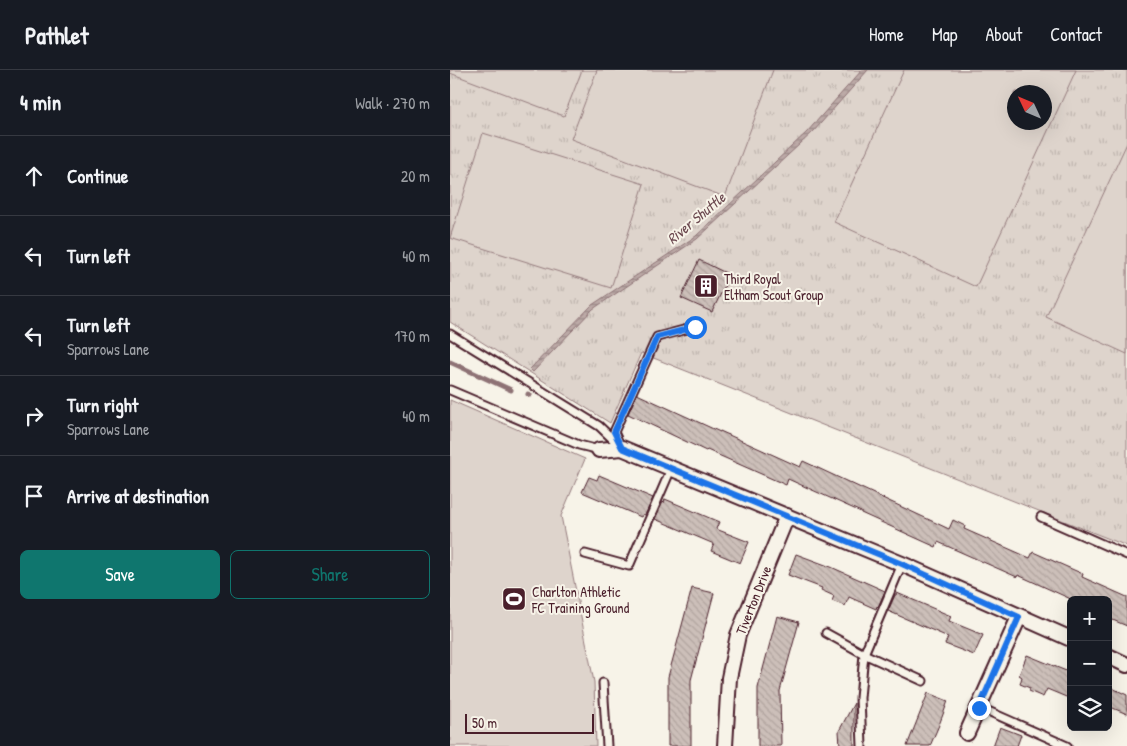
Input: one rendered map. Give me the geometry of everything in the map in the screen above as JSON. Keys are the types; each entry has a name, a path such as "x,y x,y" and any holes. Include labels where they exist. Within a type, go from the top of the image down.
{"street":[{"path":"599,450 622,448 902,564 1067,637"},
{"name":"Tiverton Drive","path":"725,746 729,678 738,635 787,516"},
{"path":"967,733 1019,617"},
{"path":"1112,658 1127,665"}],"lane":[{"path":"622,448 614,432 657,337 695,327"},
{"path":"450,334 599,426 622,448"},
{"path":"450,390 579,445 599,450"},
{"path":"585,554 629,566 671,469"},
{"path":"1040,517 1127,555"},
{"path":"862,746 860,698 864,654 902,564"},
{"path":"826,634 923,681"},
{"path":"603,683 607,746"},
{"path":"979,708 1067,746"}],"green space":[{"path":"450,70 1127,70 1127,546 641,353 610,423 450,322"},
{"path":"450,70 582,70 564,116 450,73"},
{"path":"597,70 773,70 725,197 571,139"},
{"path":"904,70 1076,70 1052,122 1052,85 1007,85 1007,130 1048,130 976,287 834,222"},
{"path":"483,133 644,184 611,288 450,238"},
{"path":"1127,143 1127,354 1046,317"},
{"name":"Charlton Athletic FC Training Ground","path":"450,400 585,459 561,516 594,682 596,746 450,746"}],"shaded area":[{"name":"River Shuttle","path":"862,70 868,70 813,132 697,239 593,309 533,372 530,369 592,305 696,236 807,132"}],"building":[{"name":"Third Royal Eltham Scout Group","path":"699,260 730,275 712,312 681,298"},
{"path":"637,394 800,467 803,461 949,529 953,520 965,526 964,529 1030,558 1033,552 1083,574 1082,577 1127,597 1127,626 1112,620 1112,596 1067,597 938,542 936,547 788,479 786,485 706,451 628,414"},
{"path":"599,475 653,498 645,515 643,514 641,517 582,492 589,477 597,480"},
{"path":"665,499 719,522 716,529 749,542 740,563 711,551 714,544 655,519"},
{"path":"796,554 885,591 878,607 876,609 849,597 845,606 832,601 834,596 821,590 822,588 788,575"},
{"path":"692,588 714,593 691,680 691,746 668,746 668,677"},
{"path":"897,593 951,616 949,621 983,635 974,655 945,644 948,637 888,611"},
{"path":"777,616 799,622 780,691 781,746 758,746 758,688"},
{"path":"1027,655 1067,671 1067,697 1047,689 1043,697 1029,691 1030,688 1020,684 1022,677 1019,675"},
{"path":"1112,688 1127,695 1127,714 1112,708"},
{"path":"928,693 948,701 939,725 930,746 907,746"},
{"path":"854,703 854,746 840,746 839,731"},
{"path":"1000,727 1021,735 1017,746 993,746"}],"waterway":[{"path":"450,362 511,390"}],"place":[{"name":"Third Royal Eltham Scout Group","path":"706,286"},
{"name":"Charlton Athletic FC Training Ground","path":"514,599"}],"route":[{"path":"695,327 657,337 614,432 622,448 902,564 1019,617 979,708"}]}
